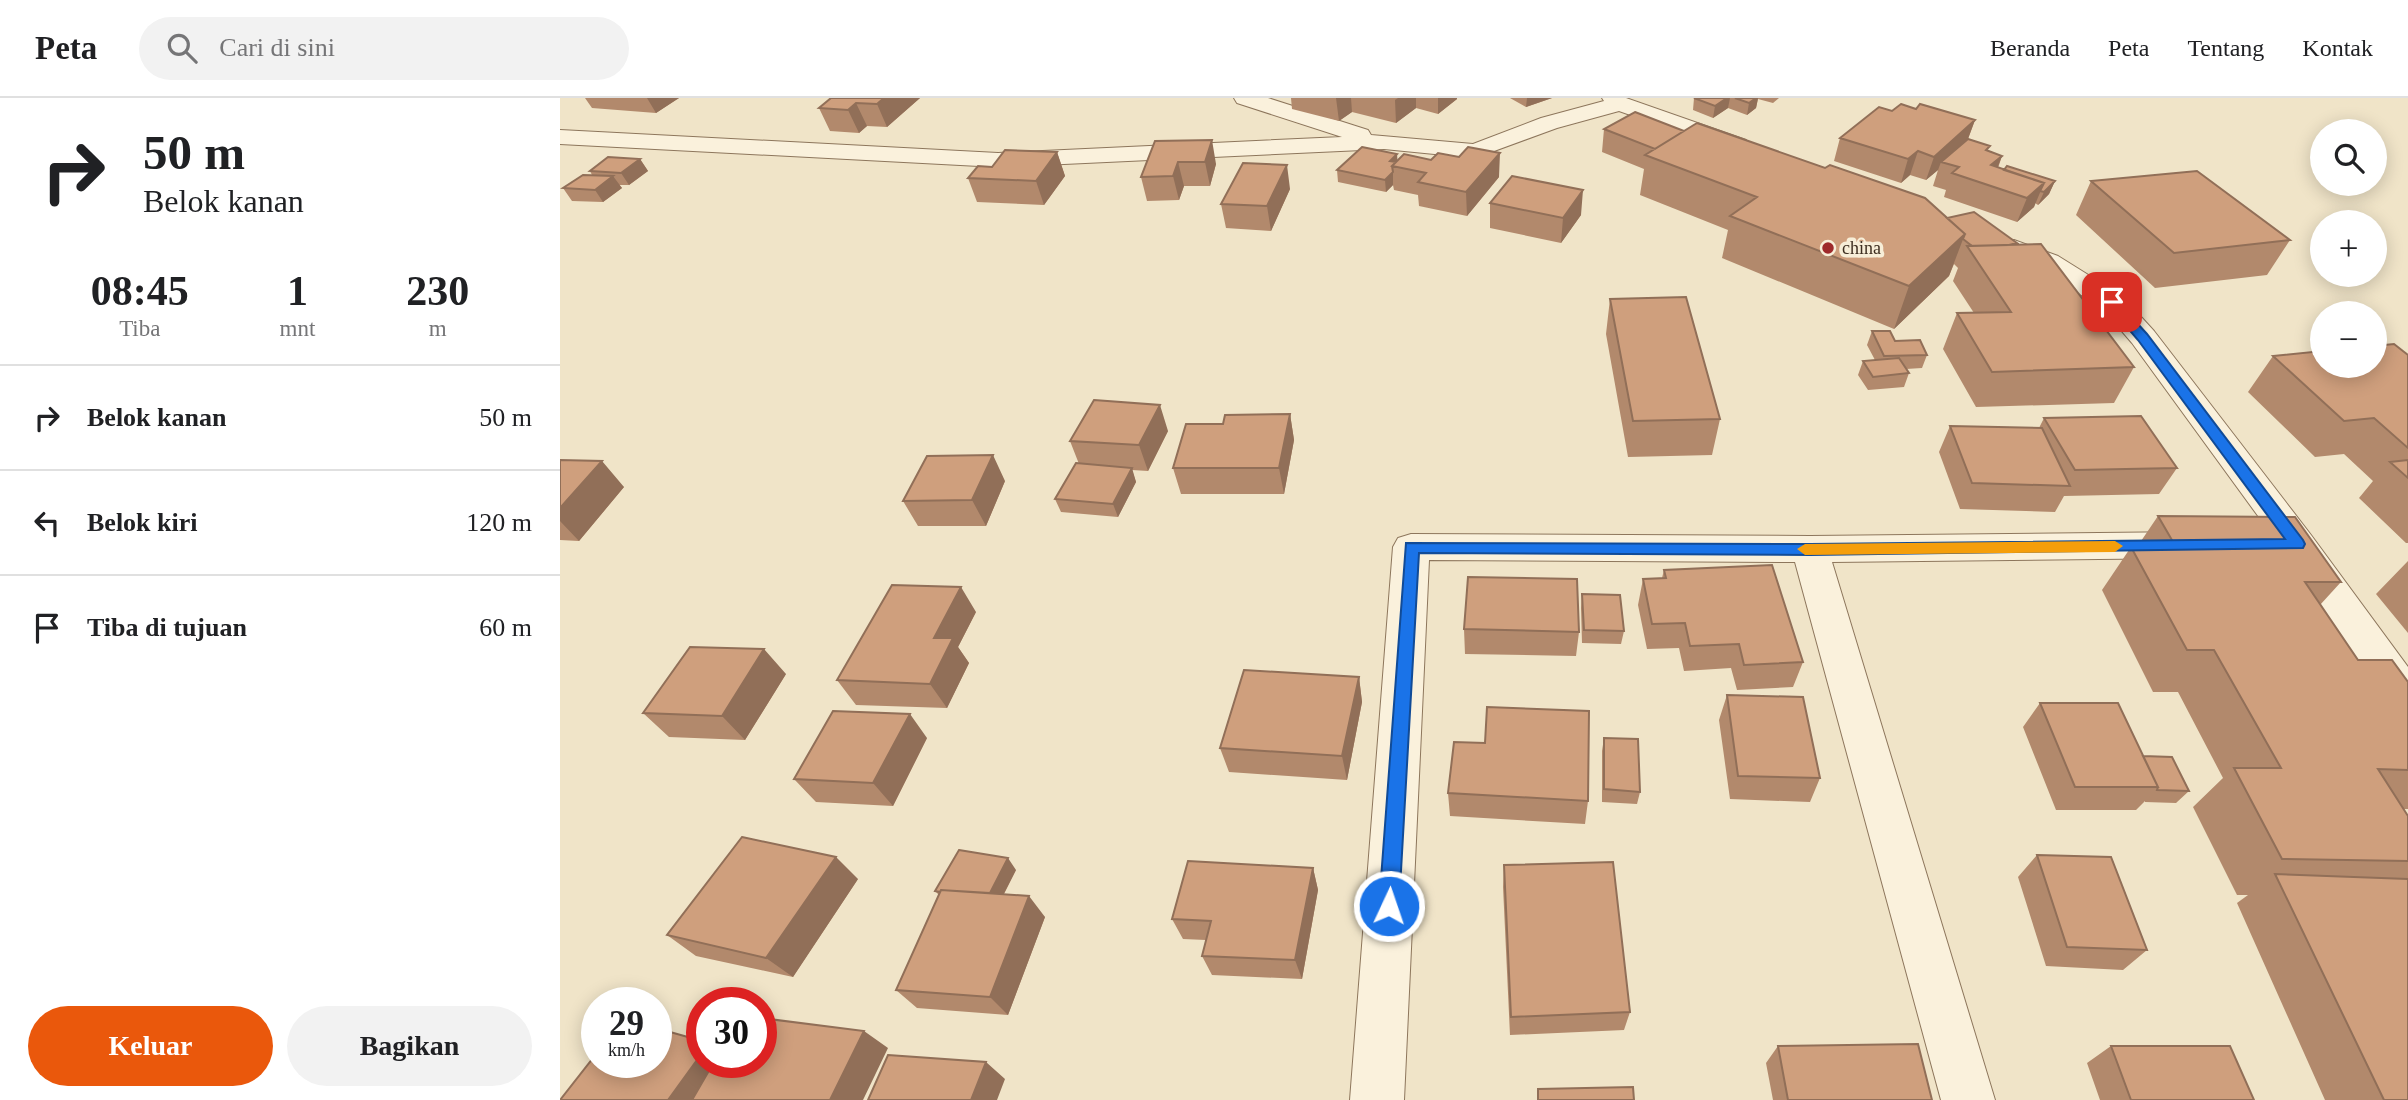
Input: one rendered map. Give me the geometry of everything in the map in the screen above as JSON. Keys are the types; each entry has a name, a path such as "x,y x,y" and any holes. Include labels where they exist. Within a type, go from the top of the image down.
{"street":[{"path":"1245,98 1384,142"},
{"path":"560,137 998,160 1384,142 1475,151 1616,101 1759,152"},
{"path":"1986,238 2048,261 2112,302 2143,337 2298,544 2408,699"},
{"path":"1377,1100 1411,547 1810,549 2298,544"},
{"path":"1810,549 1968,1100"}],"building":[{"path":"831,98 884,98 877,104 856,103 848,110 819,108"},
{"path":"1694,98 1727,98 1715,106"},
{"path":"1735,98 1756,98 1749,103"},
{"path":"1901,104 1916,109 1920,104 1975,120 1934,157 1918,151 1908,159 1840,138 1879,107 1892,111"},
{"path":"1635,112 1684,131 1655,149 1604,129"},
{"path":"1697,123 1825,168 1830,165 1925,198 1965,234 1909,286 1730,216 1757,197 1645,155"},
{"path":"1968,139 1990,146 1986,150 2002,156 1991,165 2044,183 2027,198 1952,173 1959,167 1941,162"},
{"path":"1212,140 1205,162 1178,162 1173,176 1141,177 1155,141"},
{"path":"1362,147 1397,154 1390,161 1396,162 1392,166 1393,172 1385,180 1337,170"},
{"path":"1468,147 1500,153 1466,192 1418,182 1426,173 1392,166 1404,154 1431,160 1438,153 1459,157"},
{"path":"1005,150 1057,152 1036,181 968,178 978,166 992,167"},
{"path":"608,157 640,159 621,173 590,171"},
{"path":"1243,163 1287,165 1267,206 1221,204"},
{"path":"2007,166 2055,181 2044,192 2040,191 2044,183 2004,170"},
{"path":"2197,171 2290,240 2174,253 2091,181"},
{"path":"583,175 613,176 595,190 563,188"},
{"path":"1512,176 1583,190 1563,218 1490,203"},
{"path":"1974,212 2017,243 1972,246 1963,239 1965,234 1947,218"},
{"path":"2041,244 2134,367 1992,372 1957,313 2011,312 1967,246"},
{"path":"1686,297 1720,419 1633,421 1610,299"},
{"path":"1872,331 1890,331 1895,341 1920,340 1927,355 1884,356"},
{"path":"2394,344 2408,355 2408,448 2374,418 2344,421 2273,356 2310,352 2310,378 2387,378 2387,345"},
{"path":"1899,358 1909,373 1873,377 1863,361"},
{"path":"1094,400 1160,405 1139,445 1070,441"},
{"path":"1290,414 1279,468 1173,468 1186,424 1223,424 1225,415"},
{"path":"2141,416 2177,468 2075,470 2044,418"},
{"path":"1950,426 2042,428 2070,486 1972,483"},
{"path":"993,455 972,500 903,501 927,456"},
{"path":"560,460 602,461 560,508"},
{"path":"2408,460 2408,478 2390,462"},
{"path":"1076,463 1132,468 1113,504 1055,499"},
{"path":"2158,516 2295,517 2341,582 2305,582 2358,660 2392,660 2408,682 2408,770 2378,769 2408,816 2408,861 2282,859 2234,768 2281,768 2214,650 2187,650 2131,547 2176,547"},
{"path":"1772,565 1803,662 1744,665 1739,644 1690,646 1685,623 1652,624 1643,579 1666,578 1664,570"},
{"path":"1468,577 1577,579 1579,632 1464,629"},
{"path":"892,585 961,587 934,638 953,638 930,684 837,680"},
{"path":"1582,594 1620,595 1624,631 1584,630"},
{"path":"690,647 764,649 722,716 643,713"},
{"path":"1244,670 1359,677 1342,756 1220,748"},
{"path":"1727,695 1803,697 1820,778 1738,776"},
{"path":"2040,703 2118,703 2158,787 2075,787"},
{"path":"1487,707 1589,711 1588,801 1448,793 1454,742 1485,743"},
{"path":"833,711 910,714 873,783 794,779"},
{"path":"1604,738 1638,739 1640,792 1604,789"},
{"path":"2143,756 2172,757 2189,791 2157,790"},
{"path":"742,837 836,857 766,958 667,935"},
{"path":"959,850 1008,858 990,893 935,891"},
{"path":"2037,855 2111,857 2147,950 2067,947"},
{"path":"1188,861 1313,868 1295,960 1202,956 1211,921 1172,919"},
{"path":"1613,862 1630,1012 1511,1017 1504,865"},
{"path":"2275,874 2408,879 2408,1100 2384,1100"},
{"path":"941,890 1029,896 990,997 896,990"},
{"path":"777,1020 864,1031 830,1100 692,1100 705,1078 777,1078"},
{"path":"672,1033 686,1036 686,1075 668,1100 560,1100 581,1073 581,1078 672,1078"},
{"path":"1918,1044 1932,1100 1788,1100 1778,1046"},
{"path":"2111,1046 2230,1046 2254,1100 2131,1100"},
{"path":"888,1055 986,1062 971,1100 868,1100"},
{"path":"1633,1087 1634,1100 1538,1100 1538,1089"}],"slow traffic":[{"path":"1805,549 2115,546"}],"place":[{"name":"china","path":"1828,248"}],"route":[{"path":"1389,906 1411,547 1810,549 2298,544 2143,337 2112,302"}]}
